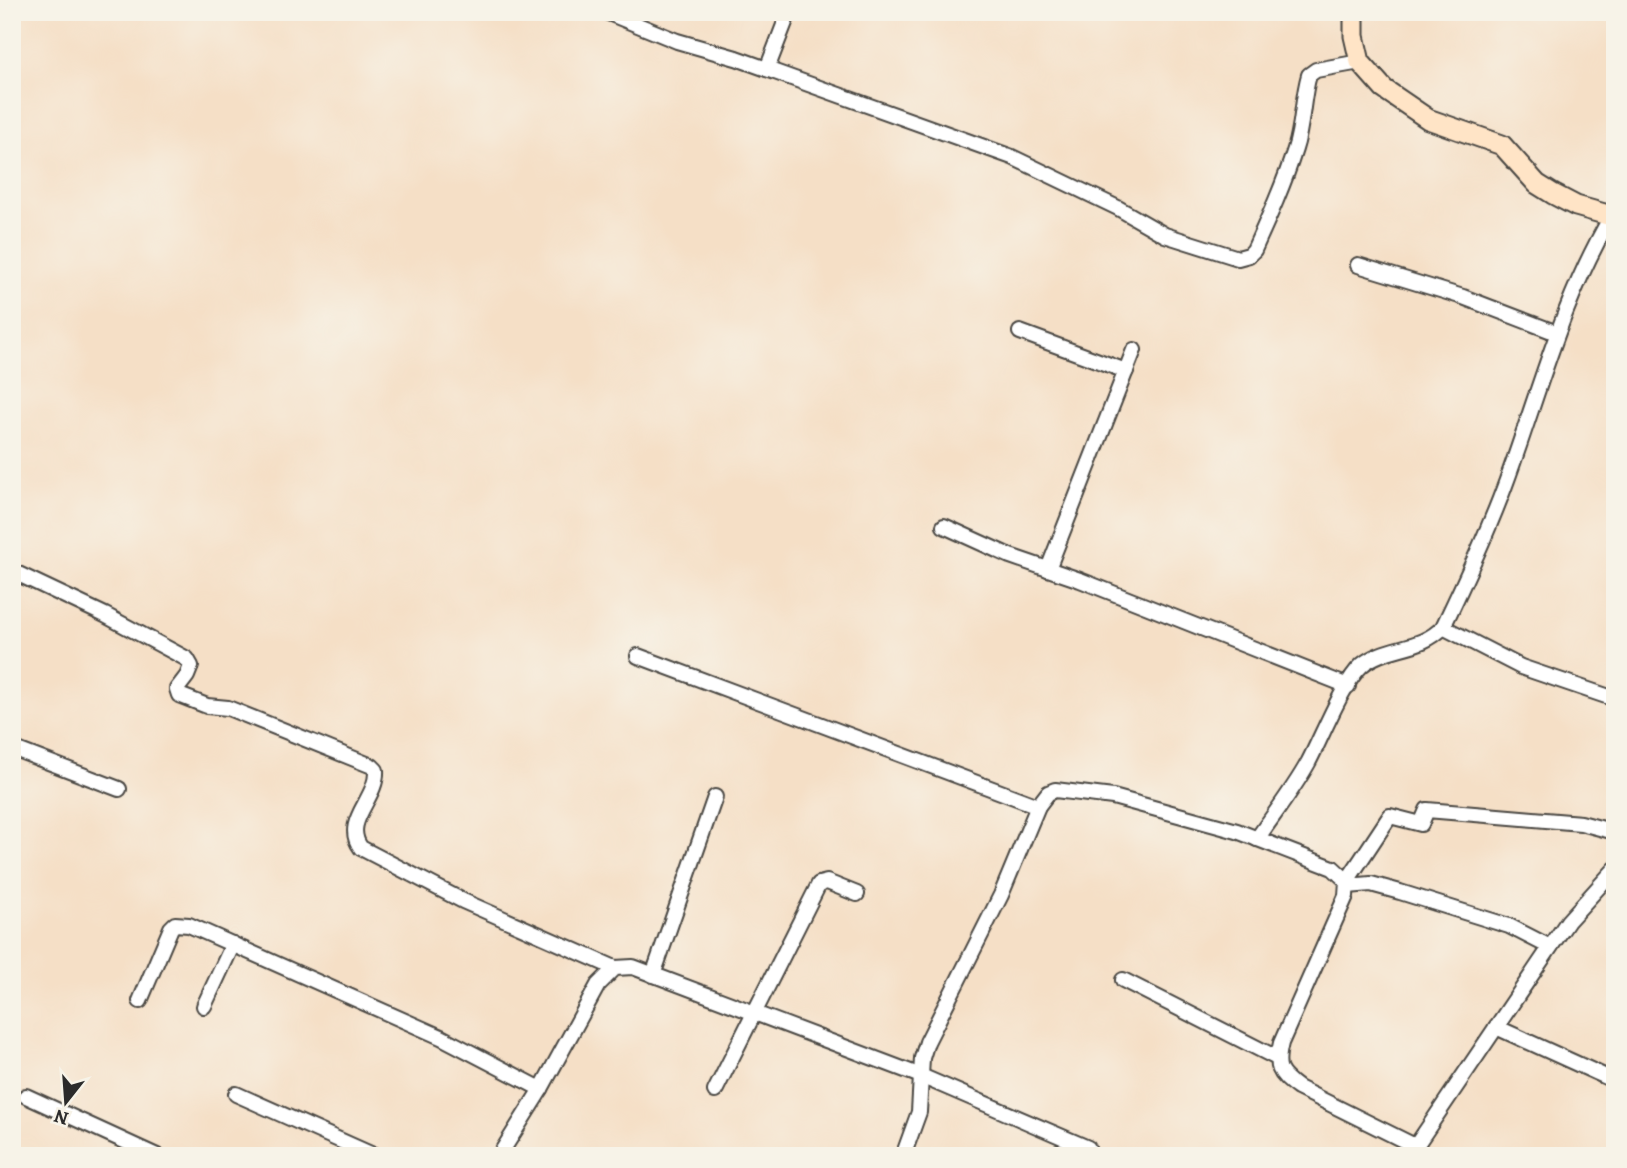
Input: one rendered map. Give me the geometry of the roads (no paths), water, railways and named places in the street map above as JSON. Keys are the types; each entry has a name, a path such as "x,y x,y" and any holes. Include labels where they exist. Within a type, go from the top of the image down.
{"street":[{"path":"606,12 677,41 767,69 1012,158 1118,208 1165,235 1238,258 1249,255 1254,250 1273,207 1295,150 1309,75 1315,70 1355,63"},
{"path":"767,69 789,12"},
{"path":"1257,839 1307,765 1361,666 1376,656 1424,642 1443,627 1486,535 1557,332 1581,274 1613,217 1576,206 1537,184 1502,145 1428,119 1384,89 1355,63 1354,12"},
{"path":"1358,265 1463,298 1557,332"},
{"path":"1020,332 1126,371"},
{"path":"1048,569 1134,350"},
{"path":"944,526 1010,556 1348,686"},
{"path":"12,571 105,615 187,659 191,666 187,677 177,689 179,695 207,706 228,708 372,766 376,770 375,783 354,828 355,841 361,848 463,901 615,968 633,967 921,1076 1088,1148"},
{"path":"1443,627 1521,667 1615,699"},
{"path":"638,656 1038,806"},
{"path":"12,748 119,789"},
{"path":"903,1156 919,1112 922,1058 927,1042 1001,895 1038,806 1048,793 1055,790 1125,800 1237,831 1333,868 1348,884 1371,884 1401,892 1510,926 1550,947"},
{"path":"653,975 715,797"},
{"path":"1615,832 1581,823 1427,810 1421,824 1390,816 1348,884 1281,1043 1277,1058 1282,1077 1412,1151 1568,921 1615,869"},
{"path":"715,1091 819,884 827,882 857,894"},
{"path":"139,1001 167,936 175,924 189,925 441,1037 541,1089"},
{"path":"204,1006 233,944"},
{"path":"499,1156 541,1089 598,985 615,968"},
{"path":"1123,980 1277,1058"},
{"path":"1496,1027 1615,1081"},
{"path":"236,1094 375,1156"},
{"path":"26,1096 157,1156"}]}
